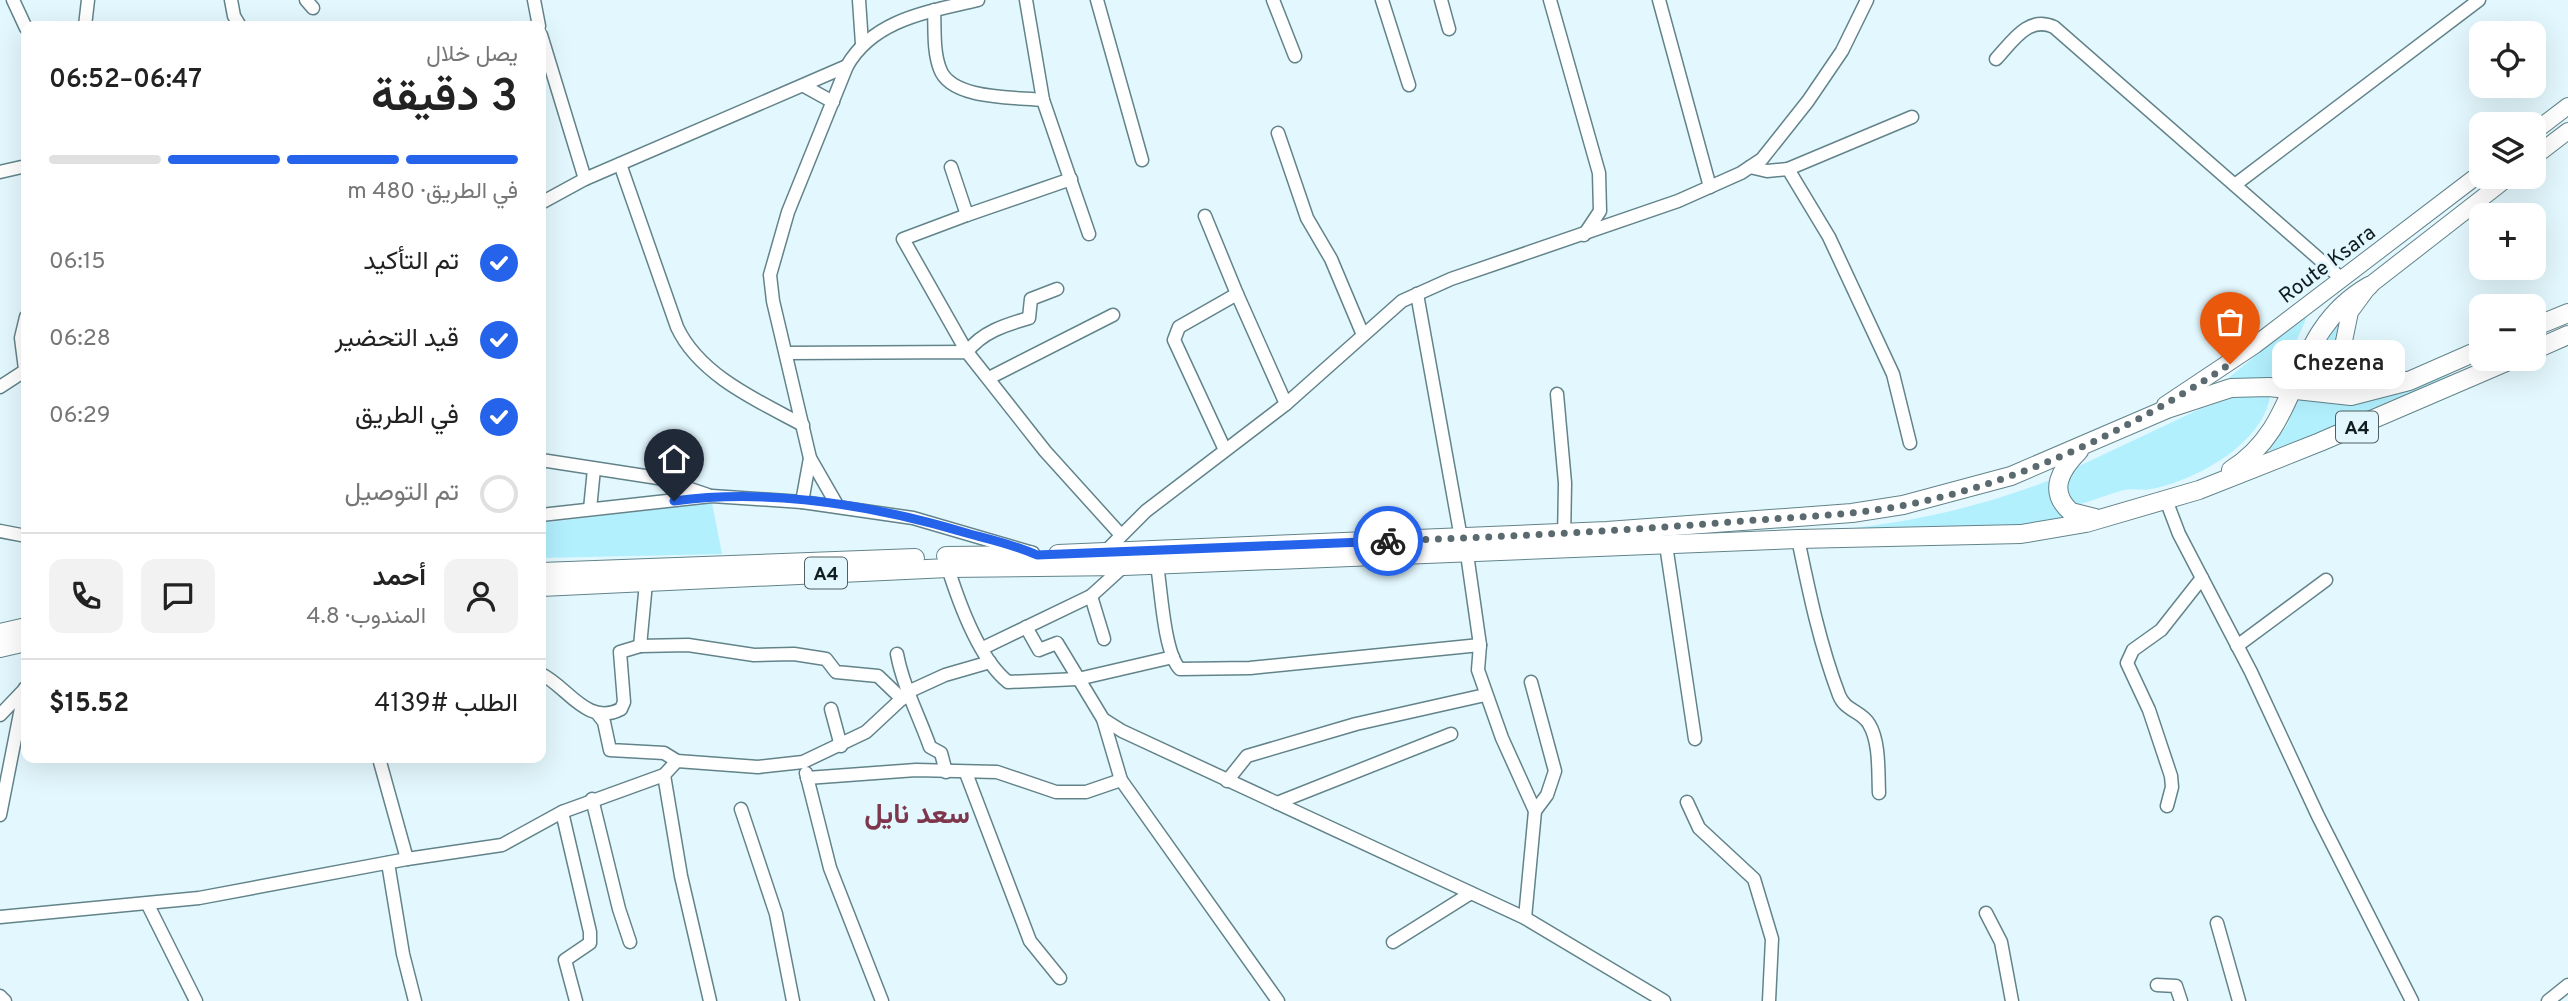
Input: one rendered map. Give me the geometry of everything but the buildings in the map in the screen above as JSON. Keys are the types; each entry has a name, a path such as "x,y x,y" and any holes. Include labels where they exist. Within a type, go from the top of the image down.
{"highway":[{"path":"2199,490 2238,466 2259,448 2275,426 2313,341 2327,320 2353,295 2369,286"},
{"path":"2546,322 2568,313"},
{"path":"2546,345 2568,335"},
{"name":"A4","path":"546,587 1564,542 1852,513 1903,505 2011,476 2082,448 2123,427 2231,388 2292,389 2351,396 2409,381 2469,355"},
{"name":"A4","path":"1564,542 1666,545 1798,539 1991,537 2053,530 2105,518 2199,490 2320,442 2485,371"},
{"path":"2082,448 2063,469 2057,482 2058,493 2071,512 2080,516 2105,518"},
{"name":"A4","path":"546,572 1037,555 1157,565 1464,546"},
{"path":"0,633 21,628"},
{"path":"0,648 21,643"}],"main road":[{"path":"2546,123 2568,106"},
{"path":"2546,148 2568,131"},
{"name":"Route Ksara","path":"2123,427 2230,364 2469,182"},
{"name":"Route Ksara","path":"2409,381 2369,374 2354,364 2345,349 2344,332 2350,312 2369,286 2494,189"}],"street":[{"path":"13,0 23,21"},
{"path":"86,21 88,0"},
{"path":"231,0 237,21"},
{"path":"534,0 538,21"},
{"path":"859,0 862,44"},
{"path":"837,505 810,458 770,286 772,264 788,212 847,66 862,44 888,26 934,10 978,0"},
{"path":"1026,0 1044,100 1089,234"},
{"path":"1097,0 1142,160"},
{"path":"1273,0 1295,56"},
{"path":"1382,0 1409,85"},
{"path":"1441,0 1449,29"},
{"path":"1550,0 1600,173 1600,211 1584,235"},
{"path":"1659,0 1710,187"},
{"path":"983,648 1091,596 1113,561 1120,534 1286,404 1392,308 1416,293 1584,235 1710,187 1762,159 1808,101 1842,51 1867,0"},
{"path":"2236,184 2479,0"},
{"path":"934,10 940,71 952,86 966,92 1044,100"},
{"path":"1996,59 2030,26 2041,22 2053,27 2342,279"},
{"path":"546,57 584,179"},
{"path":"546,200 584,179 847,66"},
{"path":"804,86 833,102"},
{"path":"1750,167 1767,171 1788,169 1846,147 1912,117"},
{"path":"1278,132 1307,218 1331,259 1363,335"},
{"path":"620,164 677,327 690,351 714,372 803,425"},
{"path":"0,173 21,167"},
{"path":"951,167 967,215"},
{"path":"1788,169 1829,237 1893,374 1910,443"},
{"path":"1070,179 903,240 967,352 1045,451 1120,534"},
{"path":"1205,216 1286,404"},
{"path":"967,352 973,343 1000,326 1029,318 1031,299 1056,289"},
{"path":"1416,293 1464,546 1480,645 1478,670 1485,695 1535,811 1525,918"},
{"path":"1225,450 1197,394 1174,336 1179,327 1237,294"},
{"path":"989,378 1113,316"},
{"path":"786,353 967,352"},
{"path":"0,387 21,373"},
{"path":"1557,394 1565,483 1564,542"},
{"path":"802,502 810,458"},
{"path":"546,461 658,478 712,496"},
{"path":"590,509 594,469"},
{"path":"546,514 712,496 802,502 914,518 1015,545 1037,555"},
{"path":"2165,500 2179,534 2412,1001"},
{"path":"0,531 21,535"},
{"path":"1798,539 1824,648 1840,696 1847,708 1870,724 1879,793"},
{"path":"1666,545 1695,739"},
{"path":"1157,565 1173,657 1180,669 1250,668 1480,645"},
{"path":"948,568 962,610 990,662 1005,680 1011,683 1078,679 1173,657"},
{"path":"2167,806 2172,787 2171,776 2149,710 2127,663 2133,650 2161,630 2202,578"},
{"path":"2237,646 2326,580"},
{"path":"640,646 646,583"},
{"path":"1091,596 1104,639"},
{"path":"1027,627 1039,650 1057,643 1103,719 1121,780 1278,1001"},
{"path":"597,713 621,709 624,696 620,652 640,646 688,645 754,656 794,654 826,659 836,672 878,676 906,695"},
{"path":"897,654 906,695 930,747 942,753 946,772"},
{"path":"546,678 572,701 597,713 604,722 610,750 664,753 677,761 758,767 803,762 841,746 878,723 906,695 945,676 990,662"},
{"path":"1531,682 1555,771 1547,795 1535,811"},
{"path":"0,715 21,693"},
{"path":"1227,781 1247,756 1356,724 1485,695"},
{"path":"831,709 841,746"},
{"path":"0,816 21,713"},
{"path":"1103,719 1227,781 1525,918 1664,1001"},
{"path":"1277,803 1451,734"},
{"path":"0,917 148,905 199,898 407,859 502,845 562,811 664,775 677,761"},
{"path":"803,762 830,868 882,1001"},
{"path":"380,763 407,859"},
{"path":"807,778 898,770 1010,775 1056,792 1086,792 1121,780"},
{"path":"966,773 1030,941 1060,978"},
{"path":"664,775 681,877 710,1001"},
{"path":"592,799 619,909 631,942"},
{"path":"1687,802 1699,828 1754,879 1772,939 1769,1001"},
{"path":"741,809 776,914 793,1001"},
{"path":"562,811 590,932 590,943 565,960 576,1001"},
{"path":"388,863 402,954 415,1001"},
{"path":"1392,942 1471,893"},
{"path":"148,905 196,1001"},
{"path":"1986,913 2001,942 2012,1001"},
{"path":"2217,923 2239,1001"},
{"path":"2157,985 2176,986 2181,1001"},
{"path":"2549,1001 2568,985"},
{"path":"0,996 5,1001"}],"shaded area":[{"path":"2310,310 2279,381 2225,381"},
{"path":"2339,323 2339,343 2344,361 2354,375 2371,386 2300,387 2320,344"},
{"path":"2450,374 2452,377 2342,426 2269,451 2287,425 2298,399 2338,401 2376,397"},
{"path":"2239,396 2270,396 2265,413 2255,430 2241,444 2206,469 2168,485 2148,490 2124,490 2077,505 2070,503 2066,495 2066,479 2077,467 2200,409"},
{"path":"2050,480 2053,506 2067,520 1993,531 1821,531 1880,525 1937,514"},
{"path":"712,503 722,554 546,558 546,522"}],"way so far":[{"path":"1388,541 1607,531 1852,513 1903,505 2011,476 2082,448 2151,413 2230,364"}],"place":[{"name":"Chezena","path":"2230,364"}],"district":[{"name":"سعد نايل","path":"917,813"}],"route":[{"path":"674,501 712,496 837,505 914,518 1015,545 1037,555 1388,541"}]}
